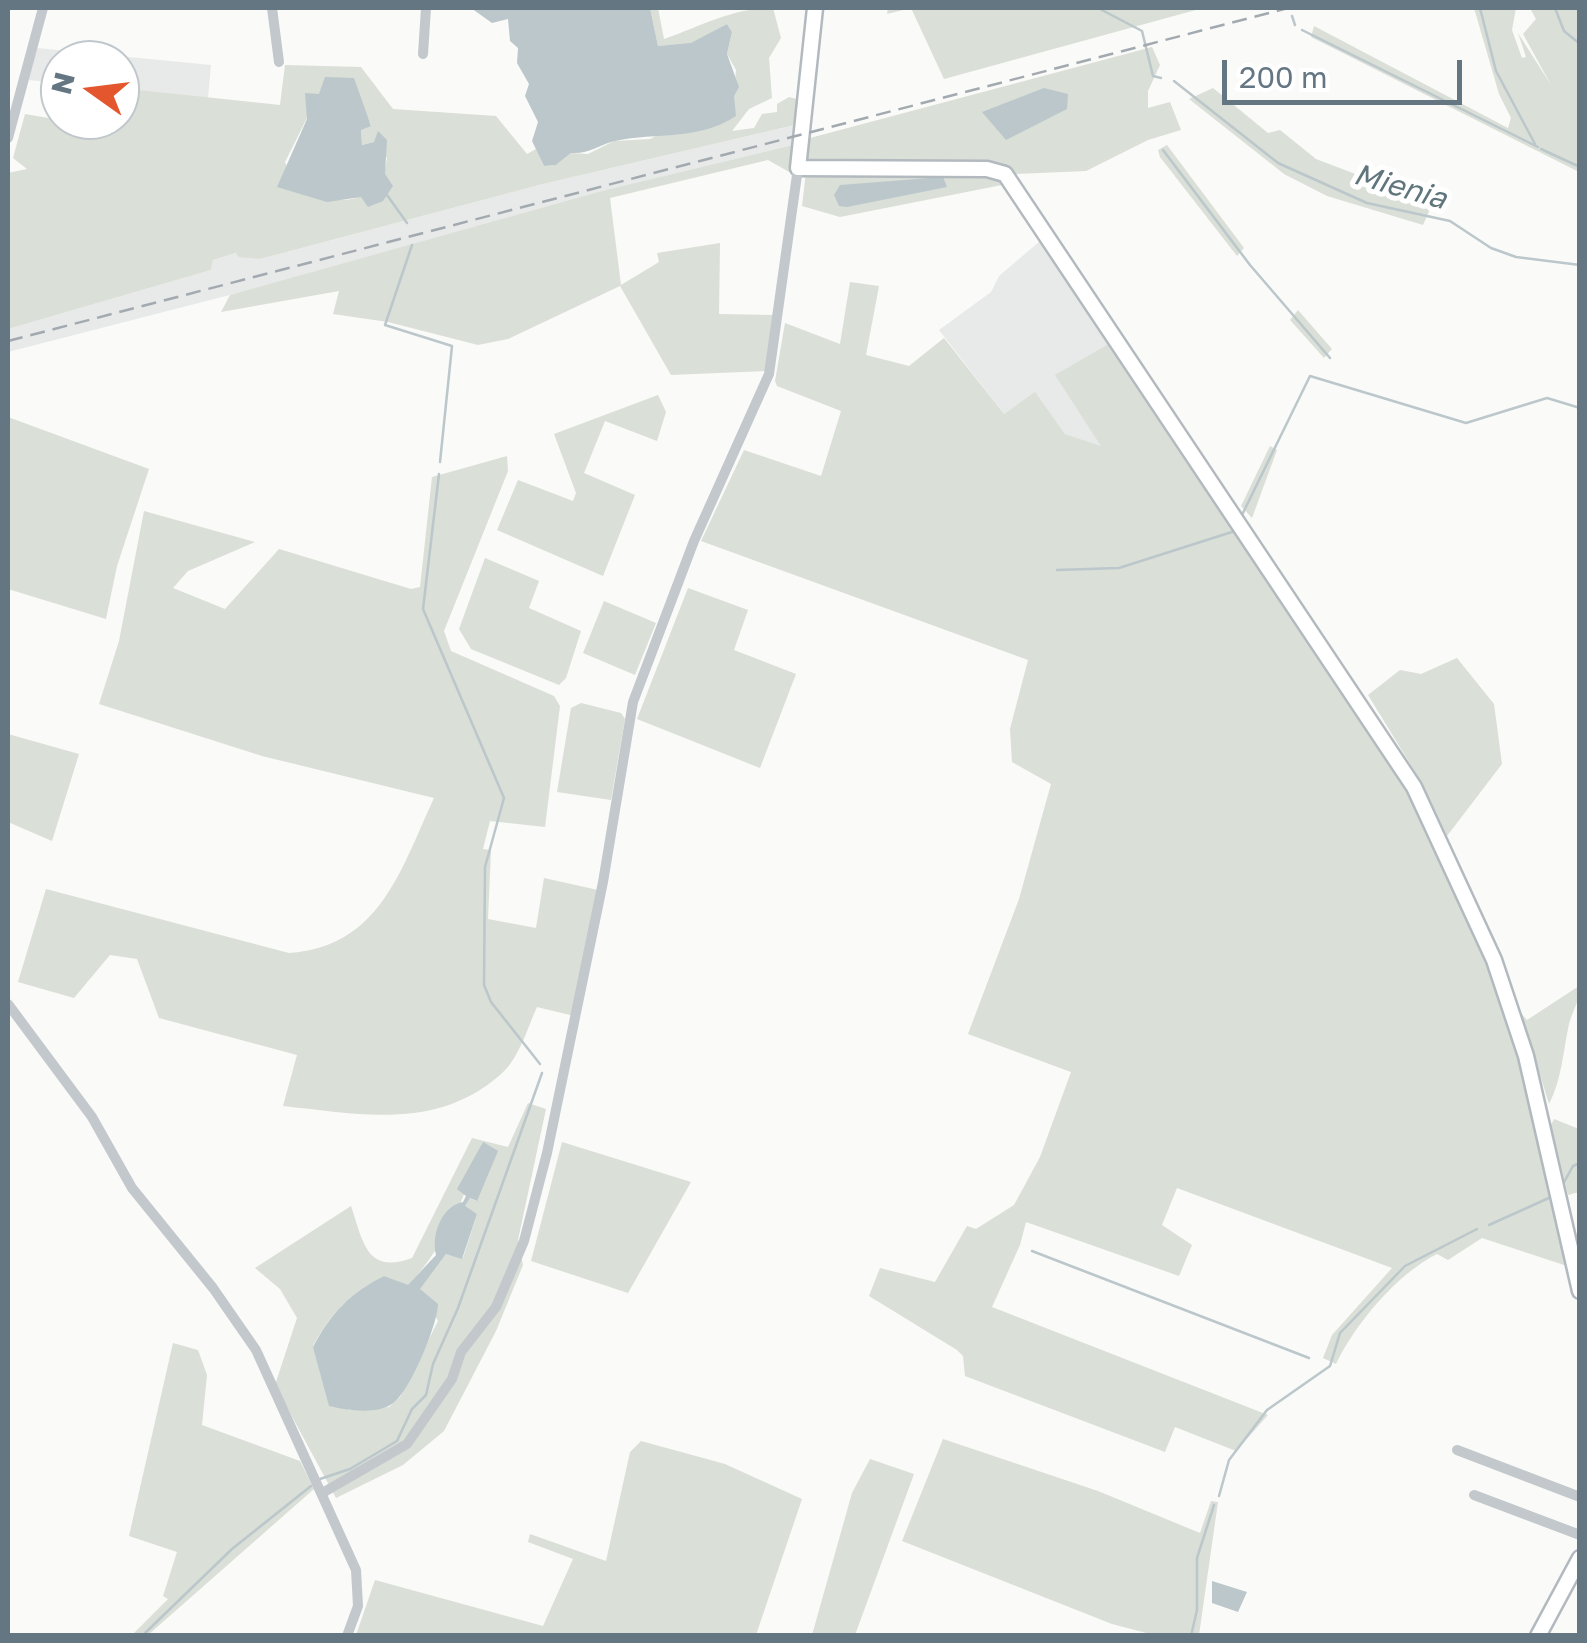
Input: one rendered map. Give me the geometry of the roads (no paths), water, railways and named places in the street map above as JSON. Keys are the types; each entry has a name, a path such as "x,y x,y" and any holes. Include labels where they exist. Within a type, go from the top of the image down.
{"street":[{"path":"8,138 43,8"},
{"path":"272,8 279,62"},
{"path":"423,54 426,8"},
{"path":"324,1492 407,1444 452,1379 461,1352 496,1307 524,1240 596,917 633,702 694,541 769,374 798,168 815,8"},
{"path":"798,168 987,168 1005,174 1240,519 1414,787 1453,864 1526,1056 1580,1291"},
{"path":"8,1004 92,1117 132,1188 213,1288 256,1350 324,1492 360,1589 346,1636"},
{"path":"1457,1450 1580,1497"},
{"path":"1474,1494 1580,1535"},
{"path":"1538,1636 1580,1558"}],"waterway":[{"name":"Mienia","path":"1098,8 1142,31 1153,76 1161,78"},
{"path":"1480,8 1496,71 1535,144"},
{"path":"1555,8 1564,31 1580,44"},
{"path":"1292,16 1295,25"},
{"path":"1302,30 1538,147"},
{"name":"Mienia","path":"1174,81 1278,163 1367,203 1450,221 1491,248 1516,257 1580,265"},
{"path":"1541,149 1580,167"},
{"path":"1163,150 1250,265 1330,358"},
{"path":"387,195 407,223"},
{"path":"412,245 385,325 452,346 440,462"},
{"path":"1240,519 1310,376 1466,423 1547,398 1580,408"},
{"path":"439,474 423,609 504,798 485,867 484,985 491,1002 540,1064"},
{"path":"1057,570 1119,568 1235,531"},
{"path":"320,1479 350,1469 397,1441 412,1409 426,1395 433,1364 458,1308 542,1073"},
{"path":"1563,1184 1573,1166 1580,1163"},
{"path":"1489,1225 1551,1197"},
{"path":"1219,1496 1229,1460 1267,1410 1330,1366 1340,1333 1405,1266 1477,1229"},
{"path":"1032,1251 1309,1358"},
{"path":"142,1636 232,1549 311,1486"},
{"path":"1191,1636 1197,1610 1197,1558 1214,1505"}],"railway":[{"path":"8,341 1288,8"}]}
